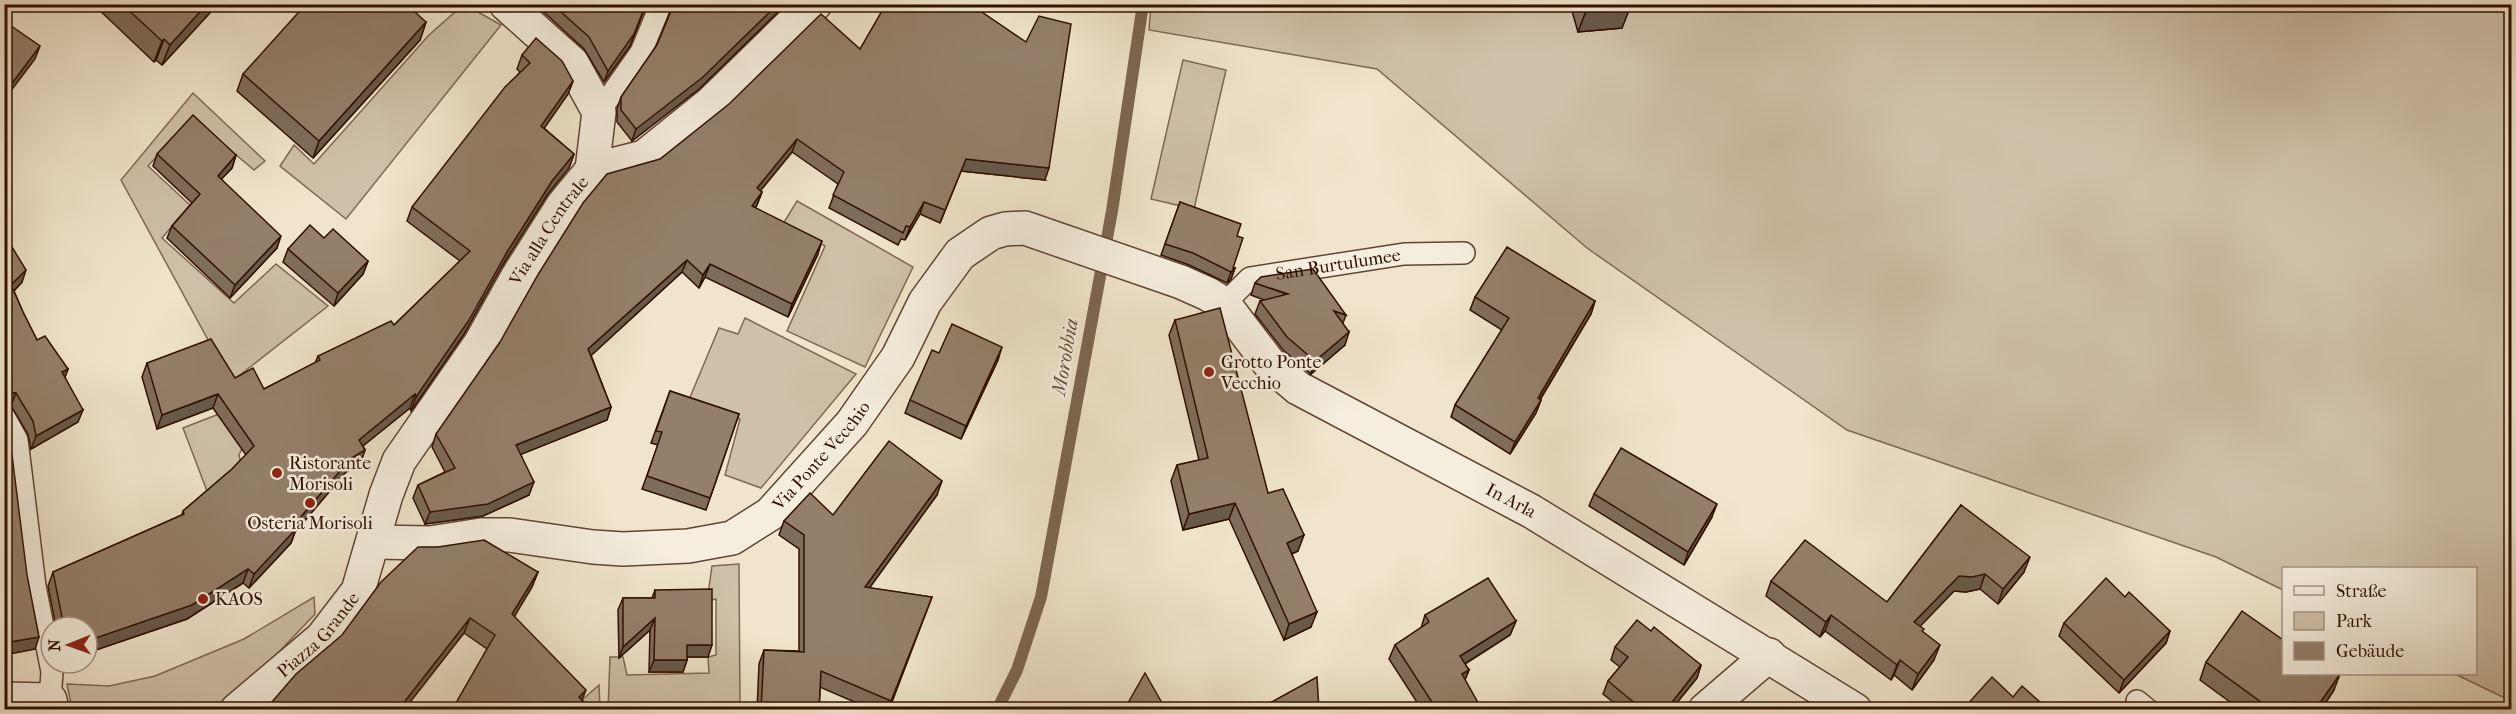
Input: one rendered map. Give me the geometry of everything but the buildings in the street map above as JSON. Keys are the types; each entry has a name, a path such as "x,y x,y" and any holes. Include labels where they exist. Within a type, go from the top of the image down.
{"street":[{"path":"506,4 572,63 599,112 592,170"},
{"name":"Via alla Centrale","path":"374,542 386,495 399,461 480,344 518,276 563,205 592,170 644,157 711,103 815,4"},
{"name":"Via Ponte Vecchio","path":"374,542 430,543 481,535 510,535 623,549 688,546 732,538 770,514 852,423 898,357 925,302 960,254 991,233 1015,228 1034,231 1181,282"},
{"name":"In Arla","path":"1181,282 1224,303 1269,363 1298,388 1531,511 1855,710"},
{"name":"Piazza Grande","path":"237,710 322,638 358,591 374,542"},
{"path":"1705,710 1768,655"},
{"path":"4,699 51,705"}],"lane":[{"path":"599,112 641,52 661,4"},
{"name":"San Burtulumee","path":"1224,303 1250,278 1404,254 1464,253"},
{"path":"4,416 17,440 35,586 52,672 51,705"}],"green space":[{"path":"464,4 501,25 346,219 280,166 294,145 314,164 429,35"},
{"path":"1151,4 2511,5 2511,701 2457,675 2477,675 2477,567 2282,567 2282,590 2216,557 1847,430 1587,248 1377,69 1149,30"},
{"path":"1183,60 1226,70 1194,209 1151,199"},
{"path":"193,93 265,161 254,170 202,126 187,123 148,166 190,205 162,238 234,303 276,264 328,306 231,382 121,180"},
{"path":"797,201 913,267 865,367 787,331 825,246 783,224"},
{"path":"745,318 856,374 761,488 725,475 740,419 688,402 719,328 738,334"},
{"path":"219,414 245,442 239,455 241,464 207,491 183,428"},
{"path":"739,564 740,709 608,710 610,657 623,657 627,675 709,673 708,657 716,655 716,599 707,601 712,566"},
{"path":"314,597 315,614 244,689 218,709 72,709 67,684 109,686 155,676 244,639"},
{"path":"599,685 600,709 581,710 584,706 582,700"}],"waterway":[{"name":"Morobbia","path":"997,710 1017,670 1041,597 1112,211 1143,4"}],"place":[{"name":"Grotto Ponte Vecchio","path":"1209,372"},
{"name":"Ristorante Morisoli","path":"277,473"},
{"name":"Osteria Morisoli","path":"310,503"},
{"name":"KAOS","path":"203,599"}]}
